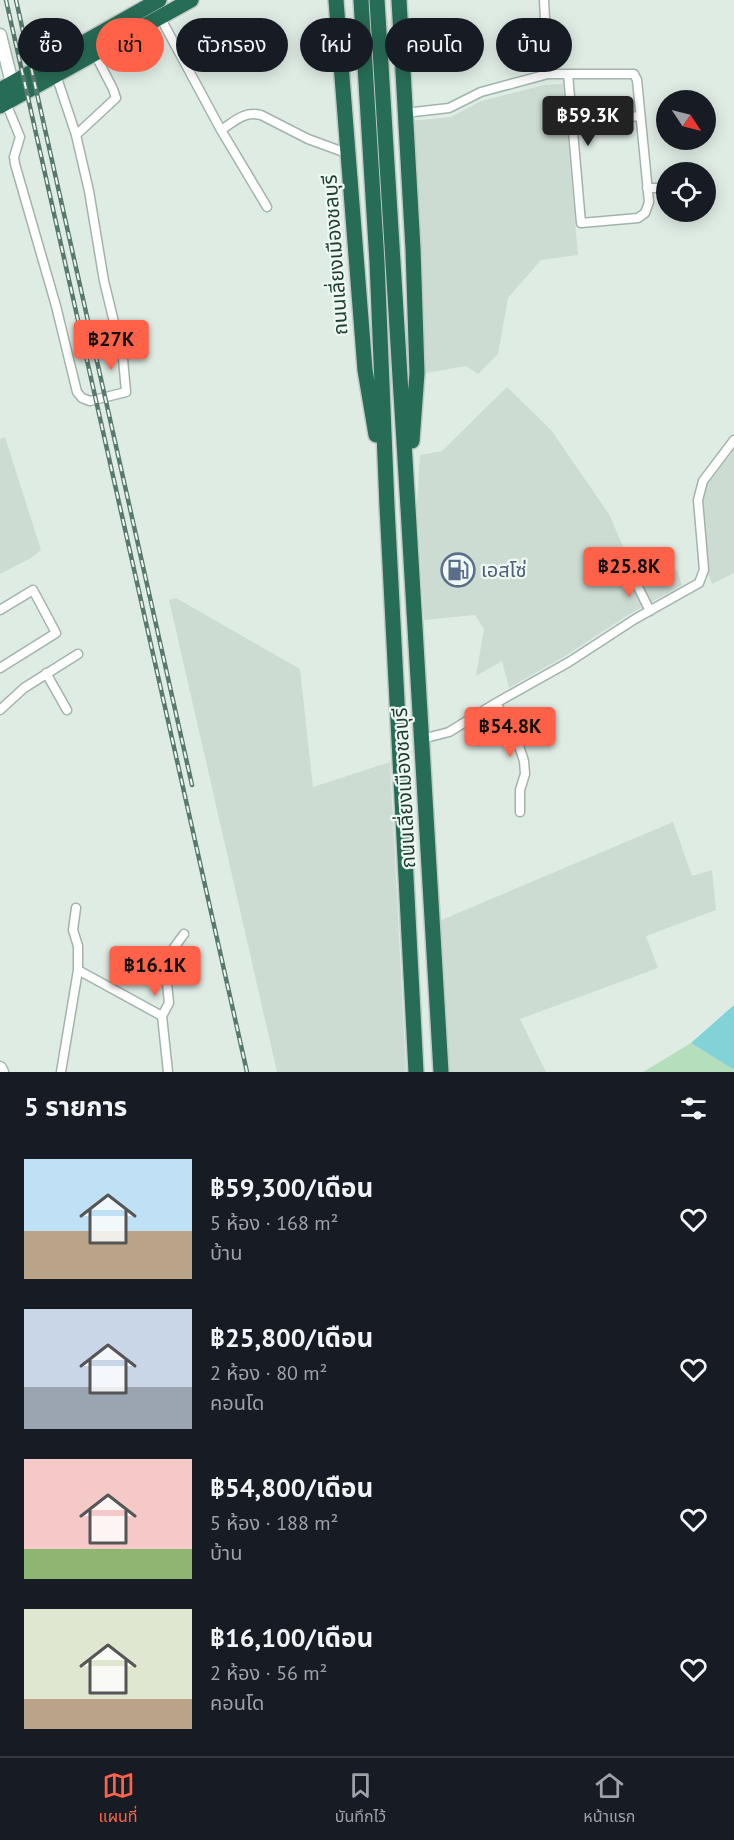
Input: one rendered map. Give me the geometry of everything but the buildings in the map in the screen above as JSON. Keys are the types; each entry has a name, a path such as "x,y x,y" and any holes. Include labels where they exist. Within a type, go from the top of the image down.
{"highway":[{"path":"4,96 56,75 191,0"},
{"name":"ถนนเลี่ยงเมืองชลบุรี","path":"336,0 365,370 387,506"},
{"name":"ถนนเลี่ยงเมืองชลบุรี","path":"361,0 409,501 441,1072"},
{"name":"ถนนเลี่ยงเมืองชลบุรี","path":"377,0 385,262 387,506 416,1072"},
{"name":"ถนนเลี่ยงเมืองชลบุรี","path":"399,0 413,249 417,373 409,501"},
{"path":"4,96 151,2"}],"street":[{"path":"544,0 548,74"},
{"path":"160,17 221,130 267,207"},
{"path":"0,35 4,96 20,137 14,157 15,164 56,306 74,383 82,398 90,401 126,392 126,386 123,359 104,281 89,191 76,135 56,75"},
{"path":"76,135 116,98 95,54"},
{"path":"405,112 448,108 481,92 548,74 568,74 634,74 637,80 649,202 647,209 638,218 581,223 568,74"},
{"path":"221,130 243,115 253,113 308,140 349,154"},
{"path":"573,123 640,116"},
{"path":"647,188 656,188"},
{"path":"422,739 449,732 699,583 704,570 698,500 703,481 734,440"},
{"path":"632,573 650,611"},
{"path":"0,610 33,590 56,633 0,668"},
{"path":"0,710 24,688 78,654"},
{"path":"46,673 68,711"},
{"path":"496,703 517,740 524,761 525,774 520,790 520,812"},
{"path":"61,1072 78,970 78,946 73,930 76,908"},
{"path":"168,1072 162,1016 170,1002 165,964 184,934"},
{"path":"78,970 162,1016"}],"shaded area":[{"path":"563,84 578,255 541,260 508,298 498,354 478,374 466,366 420,374 410,121 451,117 481,101 544,85"},
{"path":"507,387 551,430 609,514 625,551 634,548 650,581 677,570 682,585 628,615 567,655 509,688 502,661 476,676 484,629 475,615 424,620 417,505 420,455 442,451"},
{"path":"5,437 41,550 31,558 0,574 0,439"},
{"path":"734,449 734,573 712,584 707,571 702,503 707,485"},
{"path":"176,598 300,669 313,787 390,762 406,1072 277,1072 169,600"},
{"path":"673,822 692,876 712,870 716,910 646,936 658,968 520,1019 546,1072 440,1072 432,924"}],"green space":[{"path":"691,1043 734,1072 643,1072"}],"water":[{"path":"734,1005 734,1070 691,1043"}],"railway":[{"path":"6,0 247,1072"},
{"path":"16,0 192,785"}],"place":[{"name":"เอสโซ่","path":"458,570"}]}
